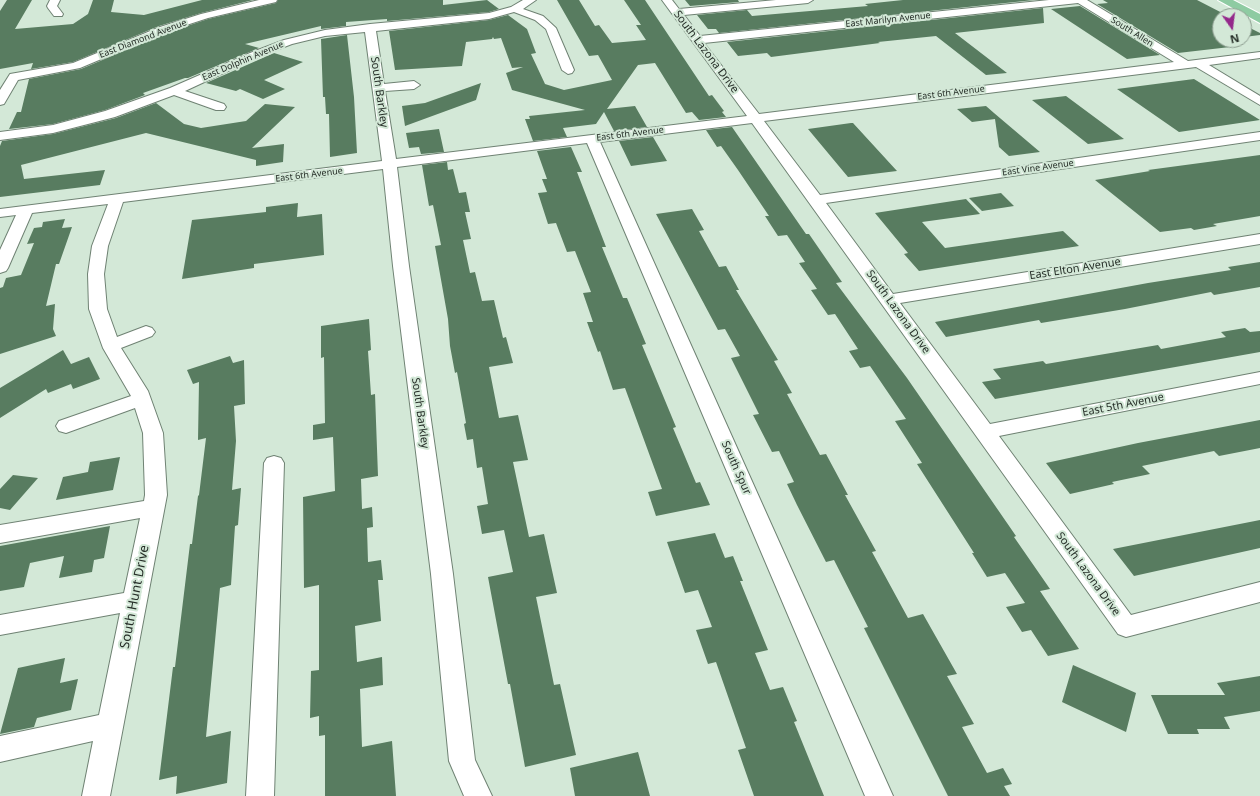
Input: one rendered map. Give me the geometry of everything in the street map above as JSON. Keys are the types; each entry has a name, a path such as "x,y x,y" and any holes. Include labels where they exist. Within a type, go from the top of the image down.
{"main road":[{"path":"1224,0 1260,19"}],"street":[{"path":"55,0 52,6 58,14"},
{"name":"East Diamond Avenue","path":"0,101 14,77 76,66 164,29 205,16 272,0"},
{"path":"515,9 531,0"},
{"path":"671,7 808,0"},
{"name":"East Marilyn Avenue","path":"697,40 1079,0"},
{"name":"South Allen","path":"1079,0 1191,64 1260,101"},
{"name":"South Lazona Drive","path":"671,7 756,118 890,300 1126,627 1260,592"},
{"path":"515,9 539,18 551,28 568,70"},
{"name":"East Dolphin Avenue","path":"0,136 53,129 110,114 174,90 254,55 288,42 325,33 489,16 515,9"},
{"name":"South Barkley","path":"370,28 390,165 401,266 442,574 462,762 478,796"},
{"name":"East 6th Avenue","path":"0,213 1260,55"},
{"path":"378,88 414,85"},
{"path":"174,90 220,107"},
{"name":"East Vine Avenue","path":"816,200 1260,136"},
{"name":"South Spur","path":"592,139 879,796"},
{"name":"South Hunt Drive","path":"96,796 156,495 153,433 139,390 111,345 98,309 96,274 100,246 117,199"},
{"path":"0,268 26,210"},
{"name":"East Elton Avenue","path":"890,300 1260,239"},
{"path":"111,345 146,332"},
{"name":"East 5th Avenue","path":"986,432 1260,378"},
{"path":"66,426 142,399"},
{"path":"260,796 274,463"},
{"path":"0,534 154,508"},
{"path":"0,625 134,601"},
{"path":"0,749 110,725"}],"building":[{"path":"7,0 32,0 15,29 73,24 88,14 93,0 114,0 111,12 144,15 202,0 253,0 201,13 159,26 73,62 31,69 33,63 0,69 0,11"},
{"path":"278,0 443,0 443,5 487,0 499,9 489,12 387,21 387,19 346,22 346,26 321,29 321,26 245,44 259,48 188,78 143,93 145,95 105,110 53,124 9,129 17,112 21,112 29,79 81,69 169,32 208,19 276,3"},
{"path":"557,0 579,0 595,26 599,25 612,43 646,40 636,25 641,25 624,0 645,0 709,96 712,95 724,111 722,112 726,117 699,120 692,112 686,113 655,63 638,65 607,109 635,106 647,127 614,131 604,112 596,124 563,128 567,137 533,141 525,119 530,119 529,116 585,110 512,90 506,73 523,67 512,68 501,38 494,39 493,37 492,39 466,42 462,66 395,70 389,31 489,20 508,15 527,29 536,53 531,54 545,84 564,90 612,80 598,55 589,56"},
{"path":"685,0 738,0 739,2 690,6"},
{"path":"903,0 1034,0 719,33 716,29 708,29 697,15 747,10 752,16 868,6 865,4"},
{"path":"1103,0 1197,0 1212,8 1212,48 1221,48 1178,53 1097,4 1108,3"},
{"path":"1080,6 1160,55 1127,59 1051,9"},
{"path":"1043,8 1044,23 955,33 1007,73 986,75 936,36 878,42 880,43 771,57 767,53 738,56 727,42"},
{"path":"1252,29 1260,33 1260,35 1252,36"},
{"path":"347,35 354,97 357,153 330,157 329,114 326,114 325,97 323,97 321,39"},
{"path":"274,53 303,62 264,80 285,89 263,99 240,89 236,91 206,83"},
{"path":"1194,79 1260,120 1179,132 1117,89"},
{"path":"481,83 476,100 405,126 402,106 425,103"},
{"path":"1066,96 1124,139 1088,144 1032,100"},
{"path":"156,103 184,124 201,128 246,121 265,104 295,107 252,148 284,144 283,162 256,166 256,160 146,133 21,165 24,179 105,170 100,185 0,197 0,146 2,141 53,134 116,118"},
{"path":"986,106 1040,152 1009,156 999,147 995,119 972,122 957,109"},
{"path":"853,123 897,171 848,177 808,129"},
{"path":"732,127 806,234 809,234 842,282 836,283 907,378 1016,536 1014,537 1050,589 1040,591 1079,649 1048,656 1031,630 1022,632 1006,607 1025,603 1005,573 987,577 972,553 974,553 917,464 922,463 895,421 906,419 870,366 860,368 849,351 858,349 835,314 828,315 811,290 817,289 799,263 805,262 787,235 778,236 765,216 769,216 738,170 721,146 717,147 706,130"},
{"path":"439,129 444,152 421,154 419,147 409,148 406,133"},
{"path":"653,137 667,161 631,166 619,141"},
{"path":"571,147 582,172 577,172 606,247 602,247 623,298 627,298 646,344 642,345 676,427 673,428 696,483 700,482 710,505 656,516 648,492 662,489 625,388 613,390 600,351 598,352 587,322 593,322 583,293 591,292 575,251 567,252 556,223 548,224 538,193 547,192 542,179 547,179 537,151"},
{"path":"1260,155 1260,216 1213,224 1217,226 1194,230 1191,228 1160,232 1095,180 1150,171 1148,170"},
{"path":"447,162 448,170 453,169 459,193 466,192 470,212 465,212 471,239 463,240 470,273 475,272 482,301 494,300 503,338 506,337 513,363 489,367 499,418 518,415 528,460 513,462 529,537 544,534 557,593 536,597 554,685 560,684 576,755 525,767 488,577 513,572 504,530 482,534 477,506 488,504 482,467 477,468 473,439 467,440 464,424 466,423 457,372 455,373 450,346 448,319 435,246 441,245 433,205 429,206 422,165"},
{"path":"1001,193 1014,206 982,211 969,198"},
{"path":"966,199 980,214 922,222 945,248 1063,231 1079,246 919,271 904,254 908,253 875,213"},
{"path":"298,203 297,217 322,214 324,255 254,264 254,268 182,279 192,220 266,212 266,207"},
{"path":"692,209 704,230 699,231 719,267 726,266 739,290 736,290 778,360 774,361 792,393 787,394 820,455 826,454 848,495 845,495 876,551 872,552 908,618 923,614 957,674 947,676 974,724 962,727 987,773 1003,768 1012,784 1004,786 1010,796 948,796 864,628 868,627 834,560 826,562 797,505 787,484 794,482 779,451 772,452 753,415 759,414 731,358 740,356 725,329 718,330 656,214"},
{"path":"65,219 62,228 72,227 59,264 56,264 46,306 55,304 53,329 56,336 0,354 0,288 3,287 6,278 21,275 34,243 27,244 34,228 42,227 43,222"},
{"path":"1260,262 1260,287 1214,295 1211,292 1125,309 1041,323 1039,320 946,337 935,322 1148,283 1231,270 1228,267"},
{"path":"369,319 371,350 368,351 371,395 375,394 378,476 361,479 362,509 372,507 373,527 367,528 368,562 381,560 383,580 378,580 381,621 355,626 357,662 382,657 383,685 360,689 362,747 392,741 396,796 325,796 325,735 319,736 319,716 310,718 311,671 319,670 319,585 304,588 303,497 335,491 333,437 313,440 313,425 325,423 324,357 321,358 321,326"},
{"path":"1245,328 1250,332 1260,331 1260,352 995,399 982,382 1001,379 993,369 1043,361 1046,364 1158,345 1161,349 1226,337 1221,332"},
{"path":"63,350 71,364 89,357 100,379 73,389 71,384 48,393 46,389 0,418 0,388"},
{"path":"230,356 233,363 244,360 245,404 234,406 236,441 232,490 241,488 238,525 235,526 231,585 220,588 206,737 231,731 227,783 176,794 177,776 159,780 173,667 175,667 190,544 192,544 206,438 198,440 199,382 193,384 187,370"},
{"path":"1260,420 1260,448 1219,456 1214,451 1142,466 1150,474 1112,482 1114,484 1070,494 1046,463 1138,443"},
{"path":"120,457 113,490 56,500 63,477 88,472 90,462"},
{"path":"13,475 38,478 10,510 0,508 0,489"},
{"path":"1260,520 1260,548 1134,576 1113,549"},
{"path":"110,526 104,558 94,560 92,572 59,578 64,556 30,563 24,587 0,591 0,546"},
{"path":"715,533 725,558 733,556 743,581 740,581 768,650 755,653 770,690 783,687 797,721 794,722 824,796 754,796 738,750 746,748 716,662 708,664 696,630 712,627 698,590 685,593 667,542"},
{"path":"65,658 60,683 78,679 71,710 37,718 34,727 0,734 18,668"},
{"path":"1073,665 1136,693 1126,732 1062,702"},
{"path":"1260,676 1260,711 1224,717 1230,729 1197,729 1199,734 1168,734 1151,695 1225,695 1217,683"},
{"path":"638,752 650,796 575,796 570,768"}]}
